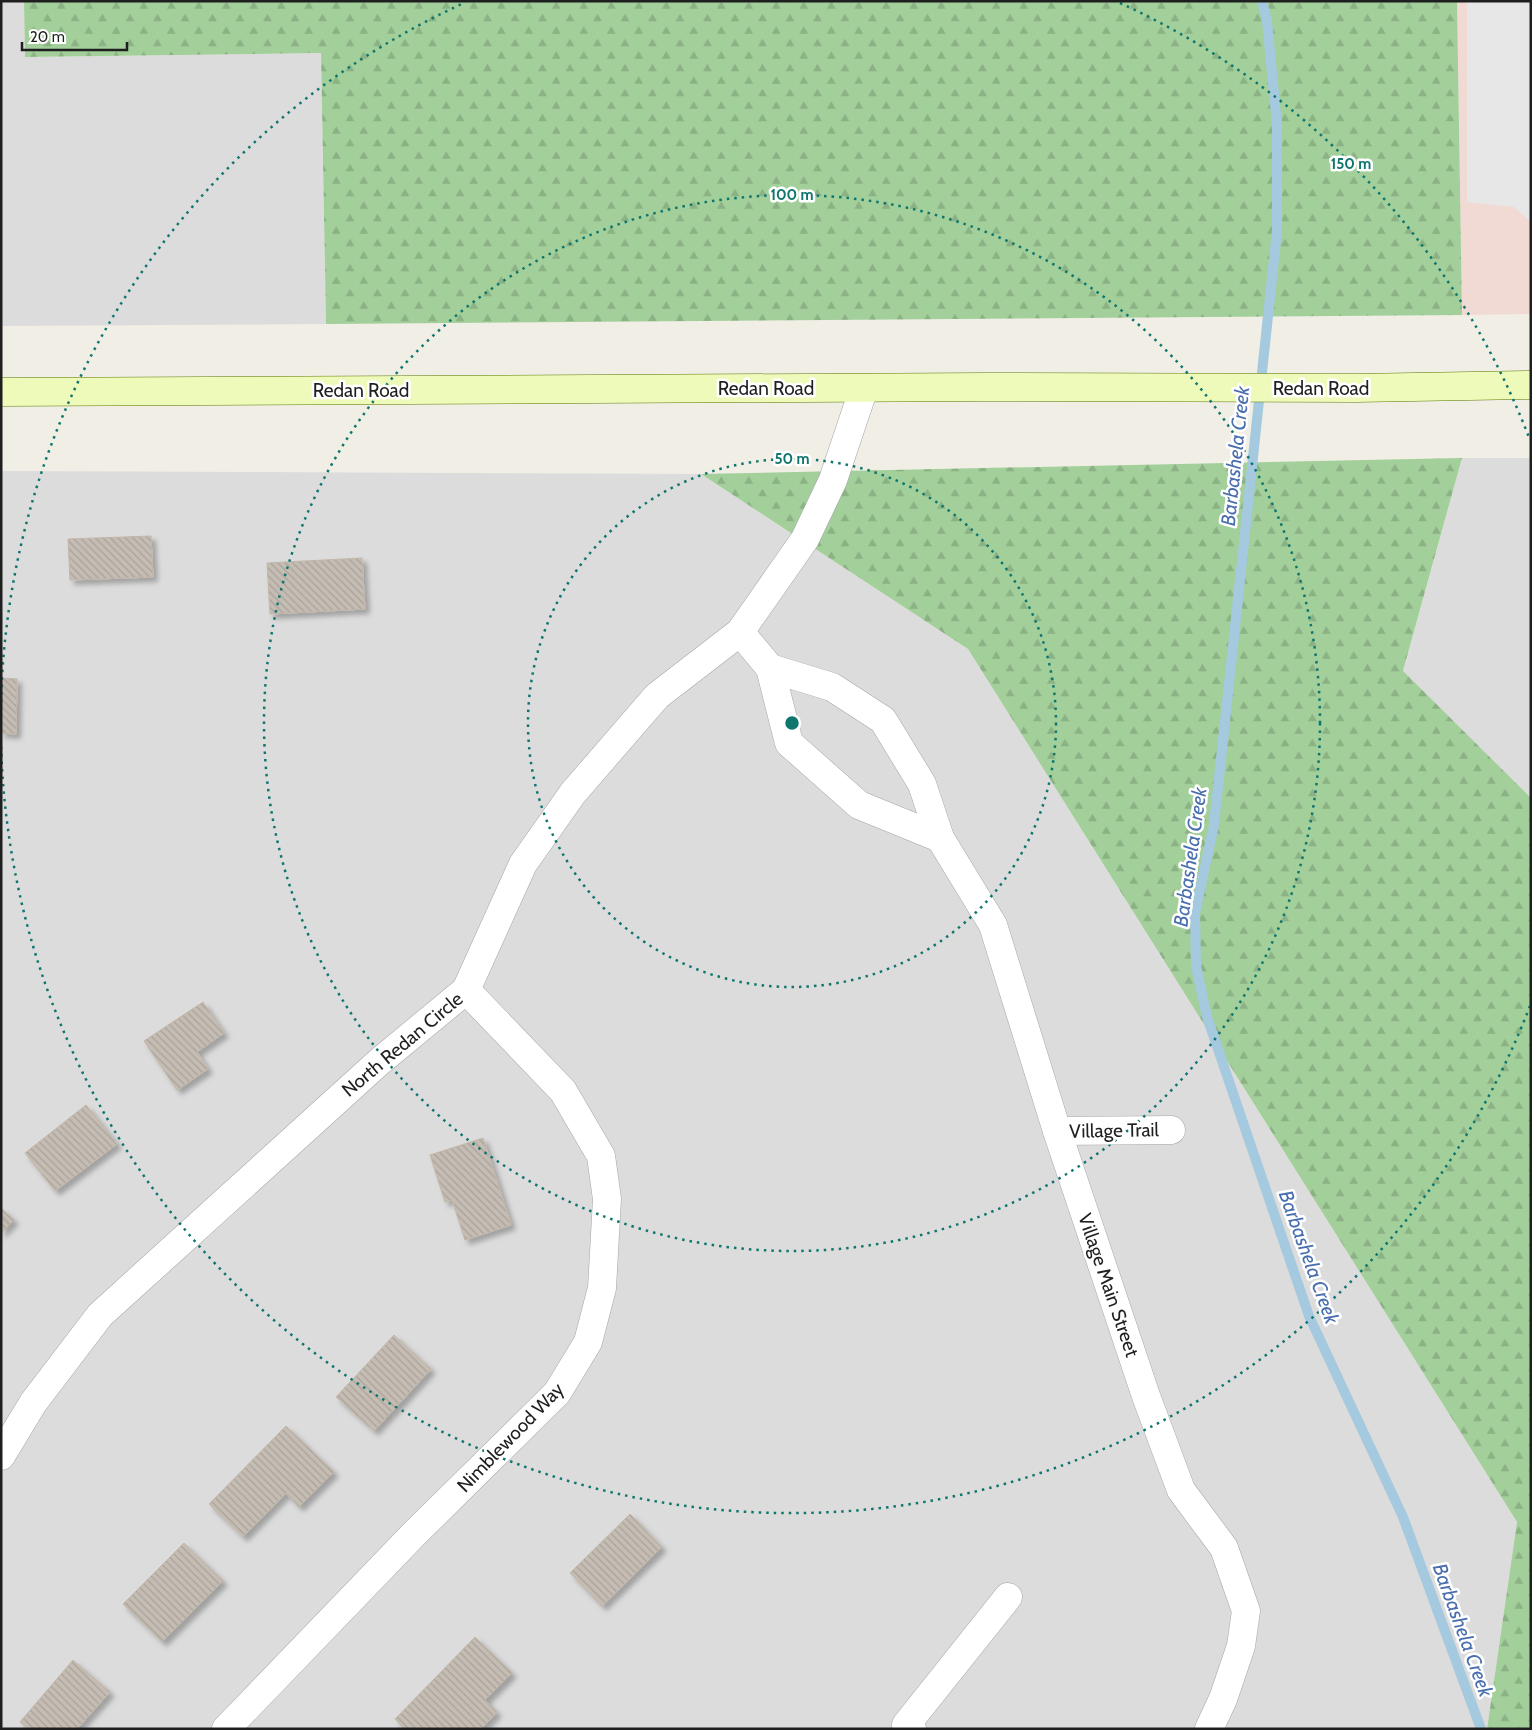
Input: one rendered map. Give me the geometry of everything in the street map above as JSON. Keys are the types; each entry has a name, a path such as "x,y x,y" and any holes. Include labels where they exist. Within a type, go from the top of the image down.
{"main road":[{"name":"Redan Road","path":"1,392 1357,388 1531,385"}],"street":[{"name":"North Redan Circle","path":"1,1456 32,1403 100,1315 379,1062 466,990 523,864 573,793 657,696 740,632 805,539 833,480 864,388"},
{"path":"740,632 770,668 789,743 859,805 940,838"},
{"name":"Village Main Street","path":"770,668 832,687 883,720 922,784 940,838 994,924 1057,1131 1146,1396 1181,1490 1224,1548 1246,1611 1241,1646 1223,1699 1209,1729"},
{"name":"Nimblewood Way","path":"226,1729 414,1534 557,1393 588,1342 602,1288 607,1199 601,1156 563,1091 466,990"},
{"name":"Village Trail","path":"1057,1131 1171,1130"},
{"path":"909,1727 1008,1597"}],"shaded area":[{"path":"1,1 24,1 25,57 321,53 326,324 1,326"},
{"path":"1457,1 1531,1 1531,314 1462,315"},
{"path":"1467,1 1531,1 1531,222 1514,207 1467,202"},
{"path":"1462,458 1531,458 1531,798 1403,672"},
{"path":"1,471 701,474 968,649 1517,1522 1487,1729 1,1729"}],"green space":[{"path":"24,1 1457,1 1462,315 326,324 321,53 25,57"},
{"path":"1462,458 1403,671 1531,798 1531,1729 1487,1729 1517,1522 968,649 701,474"}],"building":[{"path":"151,536 153,577 70,580 68,539"},
{"path":"362,558 365,609 270,614 267,563"},
{"path":"1,678 17,679 16,734 1,733"},
{"path":"203,1002 224,1033 197,1052 208,1069 177,1090 144,1041"},
{"path":"86,1105 117,1144 55,1191 25,1153"},
{"path":"483,1138 511,1225 465,1240 452,1200 445,1202 430,1155"},
{"path":"1,1208 14,1220 1,1233"},
{"path":"394,1335 431,1369 374,1431 336,1397"},
{"path":"286,1426 334,1472 299,1507 286,1493 243,1537 209,1504"},
{"path":"630,1514 662,1547 602,1606 570,1573"},
{"path":"184,1543 223,1581 162,1642 123,1604"},
{"path":"475,1637 512,1673 485,1700 497,1712 481,1729 405,1729 395,1719"},
{"path":"73,1660 110,1692 77,1729 28,1729 20,1722"}],"waterway":[{"name":"Barbashela Creek","path":"1262,1 1267,21 1277,125 1277,231 1214,825 1195,913 1196,966 1207,1017 1309,1316 1403,1517 1481,1729"}]}
